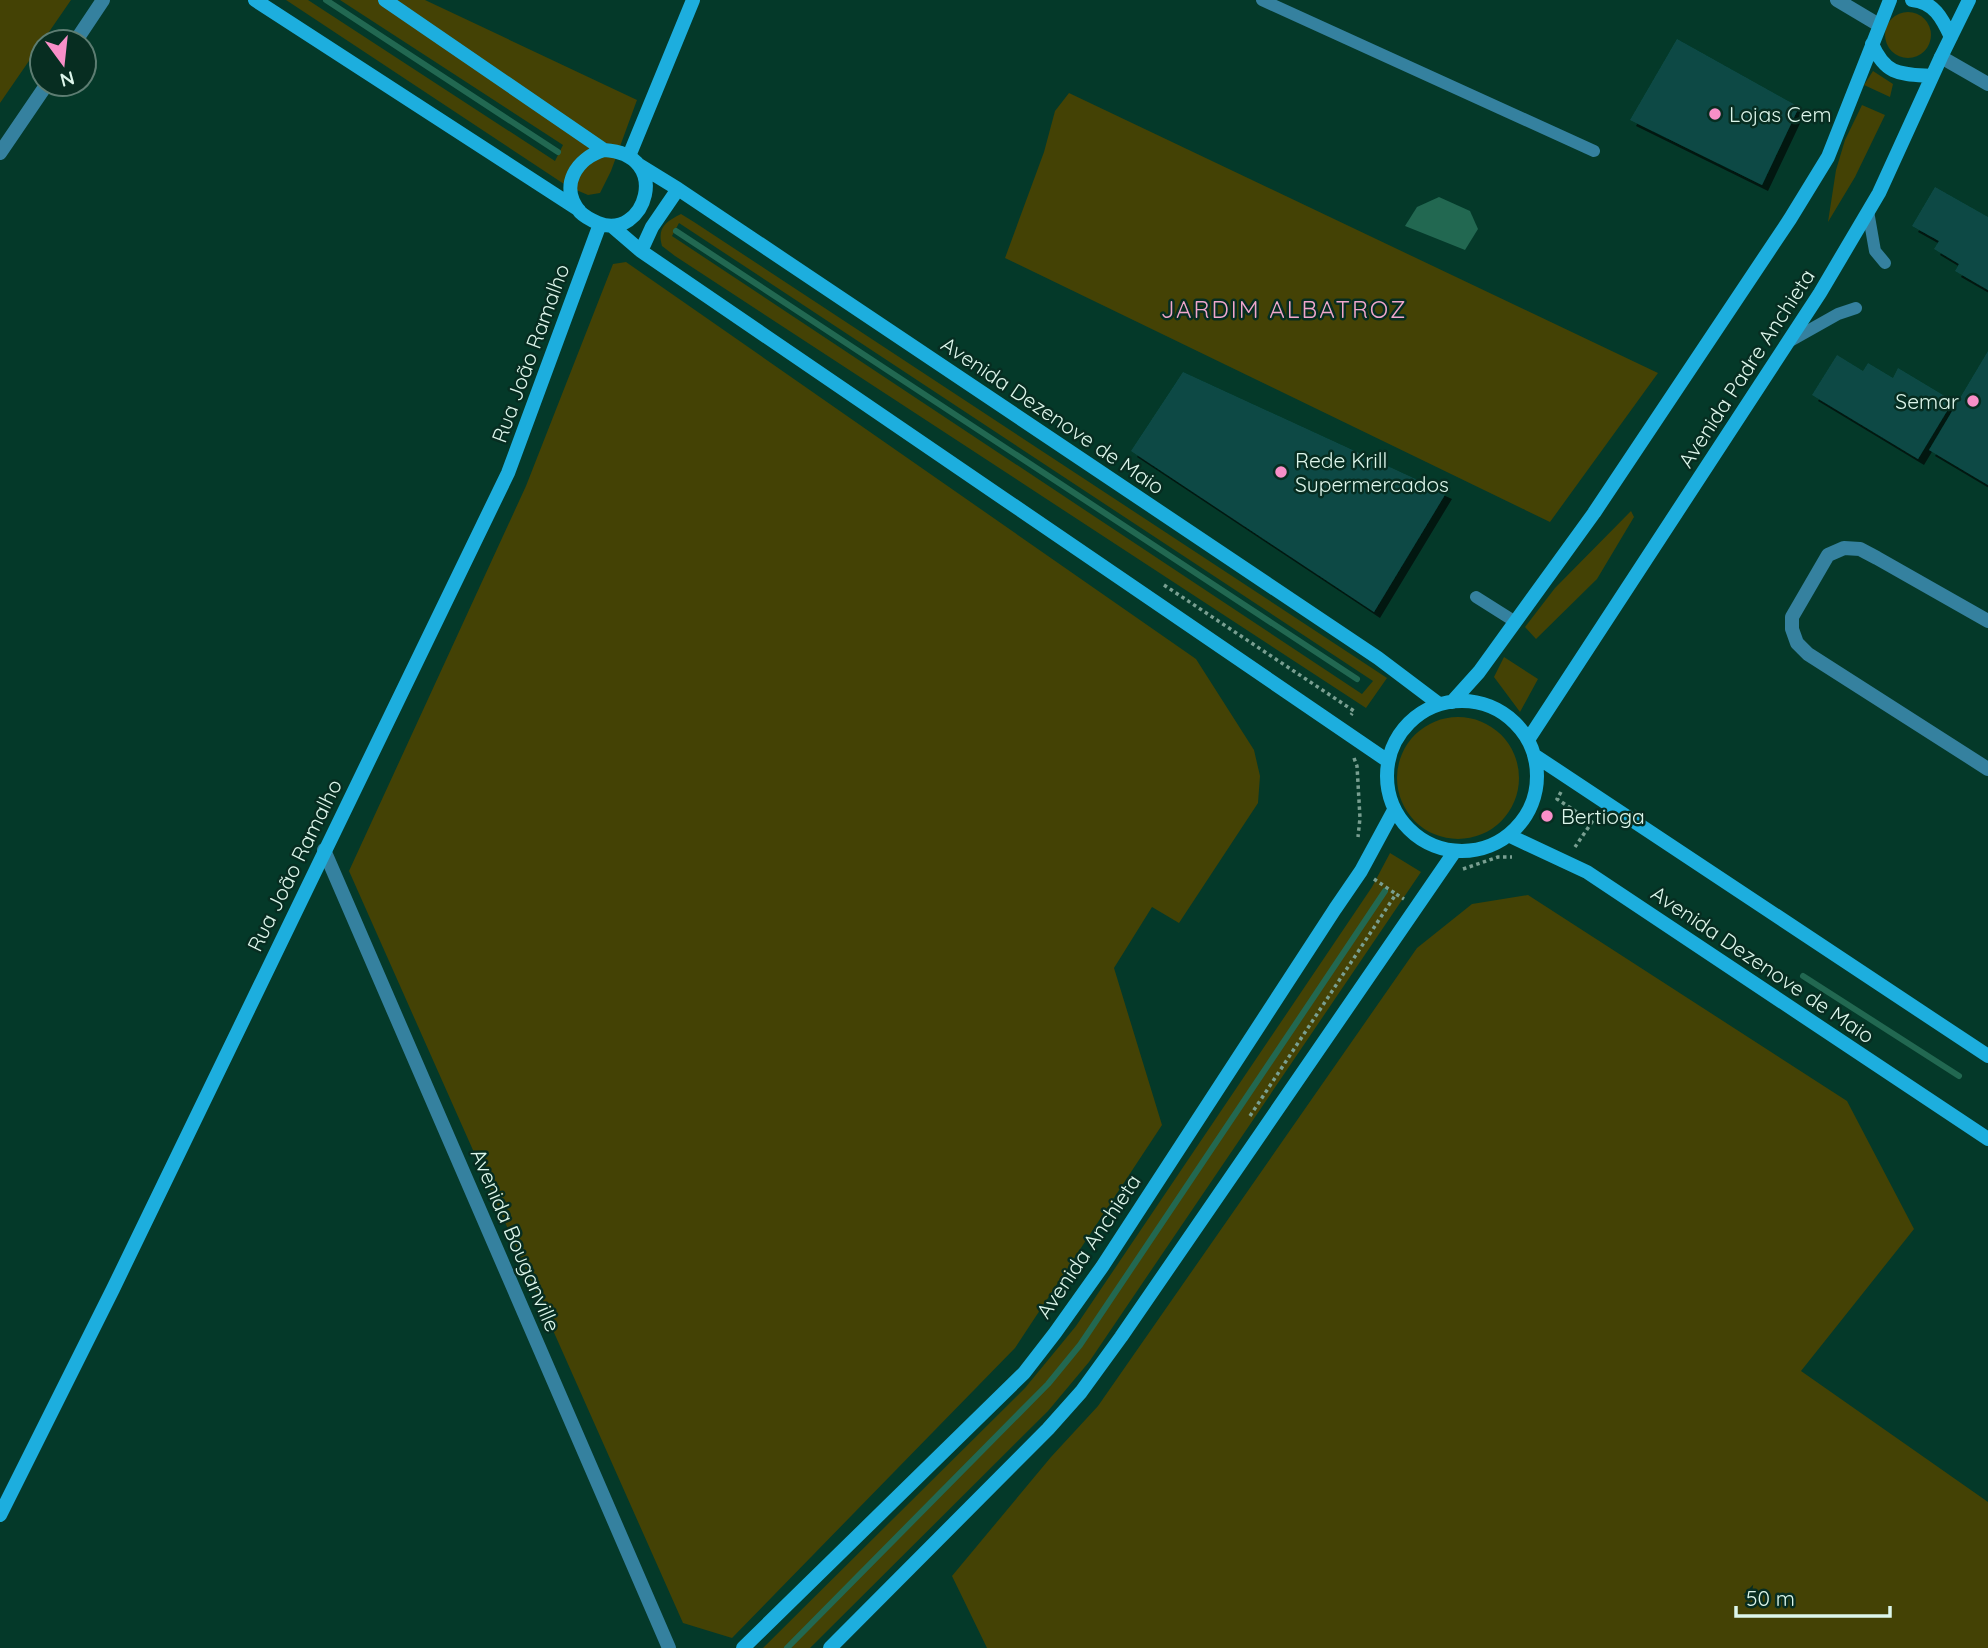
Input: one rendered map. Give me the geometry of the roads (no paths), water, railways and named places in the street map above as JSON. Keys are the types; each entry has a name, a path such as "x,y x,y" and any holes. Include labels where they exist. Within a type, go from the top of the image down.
{"main road":[{"path":"255,0 579,210 588,219 607,225 620,225 637,213 644,202 646,189 645,176 634,160 617,151 604,150 581,162 574,173 571,193 579,210"},
{"path":"385,0 604,150"},
{"path":"634,160 693,0"},
{"path":"1446,703 1475,702 1496,709 1514,722 1528,740 1534,755 1536,791 1521,823 1492,845 1474,850 1455,851 1430,844 1409,830 1394,810 1387,785 1388,761 1395,742 1406,726 1422,713 1446,703 1479,672 1594,513 1797,208 1828,157 1888,3 1904,0"},
{"path":"1912,0 1933,7 1951,37"},
{"name":"Avenida Padre Anchieta","path":"1528,740 1820,293 1883,184 1969,0"},
{"path":"1872,44 1880,60 1891,69 1905,75 1932,76"},
{"name":"Avenida Dezenove de Maio","path":"634,160 1446,703"},
{"path":"641,251 657,219 678,189"},
{"path":"607,225 641,251 1388,761"},
{"name":"Rua João Ramalho","path":"0,1515 113,1289 508,473 607,225"},
{"path":"1534,755 1988,1056"},
{"name":"Avenida Anchieta","path":"744,1648 1024,1373 1102,1267 1335,909 1362,872 1394,810"},
{"name":"Avenida Dezenove de Maio","path":"1508,835 1587,872 1988,1139"},
{"path":"830,1648 1048,1429 1081,1392 1455,851"}],"street":[{"path":"84,28 103,0"},
{"path":"1837,0 1879,25"},
{"path":"1941,57 1988,84"},
{"path":"0,153 37,98"},
{"path":"1988,621 1860,549 1844,548 1828,555 1792,617 1792,629 1797,643 1808,654 1988,769"},
{"name":"Avenida Bouganville","path":"324,849 668,1648"}],"lane":[{"path":"1262,0 1594,151"},
{"path":"1868,211 1875,251 1885,262"},
{"path":"1790,341 1838,314 1856,308"},
{"path":"1476,597 1514,621"}],"waterway":[{"path":"326,0 558,152"},
{"path":"676,231 1357,679"},
{"path":"787,1648 1048,1384 1080,1345 1385,891"},
{"path":"1803,976 1959,1076"}],"place":[{"name":"Lojas Cem","path":"1715,114"},
{"name":"Semar","path":"1973,401"},
{"name":"Rede Krill Supermercados","path":"1281,472"},
{"name":"Bertioga","path":"1547,816"}],"district":[{"name":"JARDIM ALBATROZ","path":"1284,309"}]}
